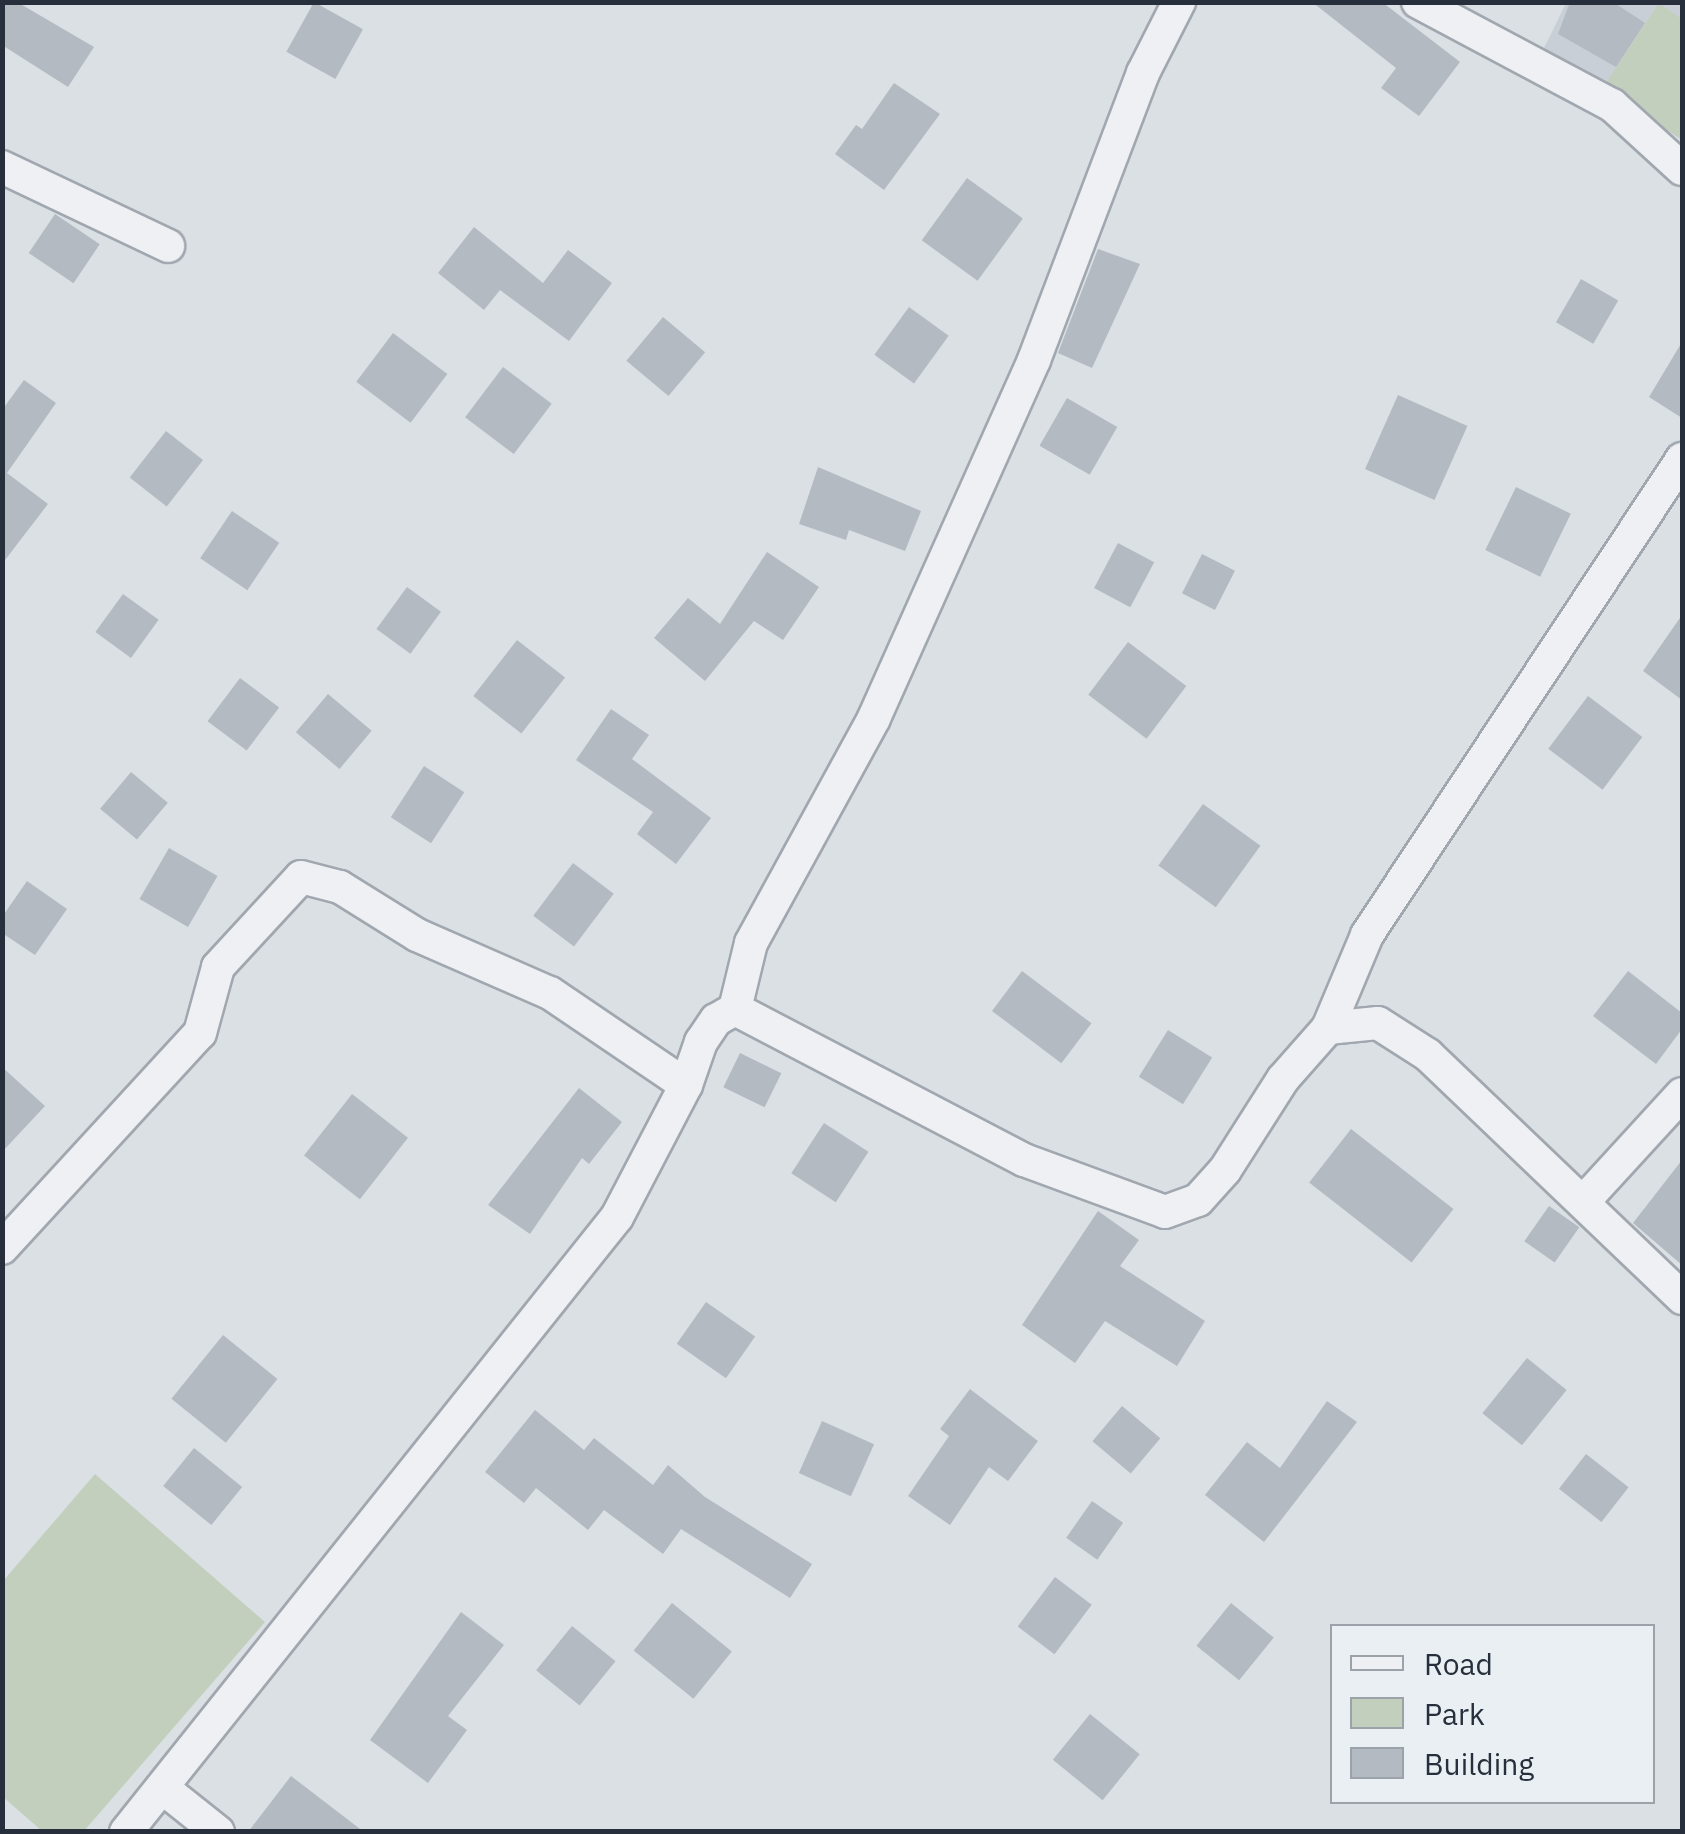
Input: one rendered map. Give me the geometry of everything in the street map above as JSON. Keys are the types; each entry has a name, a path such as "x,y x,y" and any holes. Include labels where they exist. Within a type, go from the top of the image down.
{"street":[{"path":"126,1832 164,1790 617,1216 686,1085 701,1042 716,1020 735,1009 751,943 874,718 1034,360 1143,73 1179,2"},
{"path":"1418,2 1612,105 1682,169"},
{"path":"2,167 168,246"},
{"path":"735,1009 1024,1160 1165,1212 1198,1200 1226,1170 1283,1080 1328,1028 1367,935 1682,459"},
{"path":"2,1248 200,1033 218,967 300,878 340,887 417,935 550,993 686,1085"},
{"path":"1328,1028 1378,1023 1428,1055 1682,1298"},
{"path":"1584,1201 1682,1094"},
{"path":"164,1790 218,1832"}],"shaded area":[{"path":"1566,3 1682,3 1682,140 1543,50"}],"green space":[{"path":"1659,3 1682,19 1682,140 1604,86"},
{"path":"95,1474 265,1622 84,1831 42,1831 3,1797 3,1581"}],"building":[{"path":"2,2 17,2 94,47 68,87 2,45"},
{"path":"314,2 363,29 335,79 286,52"},
{"path":"1312,2 1382,2 1460,62 1419,116 1381,88 1396,68"},
{"path":"1570,2 1613,2 1645,23 1616,67 1558,34"},
{"path":"894,83 940,114 884,190 835,154 856,125 862,129"},
{"path":"967,178 1023,219 978,281 922,240"},
{"path":"55,214 100,244 73,283 29,253"},
{"path":"474,227 543,283 568,250 612,283 569,341 500,290 484,310 438,273"},
{"path":"1098,249 1140,264 1092,368 1058,353"},
{"path":"1581,279 1618,300 1593,344 1556,322"},
{"path":"909,307 949,336 914,384 874,355"},
{"path":"663,317 705,352 668,396 626,361"},
{"path":"393,333 447,374 411,423 356,382"},
{"path":"1682,342 1682,418 1649,397"},
{"path":"503,367 552,404 514,454 465,417"},
{"path":"24,380 56,403 7,473 48,504 2,564 2,410"},
{"path":"1398,395 1467,426 1434,500 1365,469"},
{"path":"1067,398 1117,427 1090,475 1040,446"},
{"path":"166,431 203,460 167,506 130,477"},
{"path":"818,467 921,511 905,551 849,530 846,540 799,524"},
{"path":"1516,487 1571,514 1540,577 1485,550"},
{"path":"232,511 279,543 247,590 200,558"},
{"path":"1118,543 1154,562 1130,607 1094,588"},
{"path":"767,552 819,587 783,640 754,621 705,681 654,638 688,598 720,624"},
{"path":"1202,554 1235,571 1215,610 1182,593"},
{"path":"407,587 441,612 410,654 376,629"},
{"path":"123,594 159,620 131,658 95,632"},
{"path":"1682,615 1682,700 1643,671"},
{"path":"517,640 565,678 521,734 473,696"},
{"path":"1128,642 1186,686 1147,739 1088,695"},
{"path":"240,678 279,707 247,751 208,721"},
{"path":"328,694 372,731 340,769 296,732"},
{"path":"1588,696 1642,737 1603,790 1548,749"},
{"path":"611,709 649,735 632,759 711,818 676,864 637,834 653,812 576,760"},
{"path":"424,766 464,792 431,843 391,817"},
{"path":"131,772 168,803 137,840 100,809"},
{"path":"1203,804 1260,846 1216,907 1158,865"},
{"path":"169,848 217,876 188,927 140,899"},
{"path":"573,863 614,894 574,946 533,916"},
{"path":"27,881 67,909 35,955 2,933 2,917"},
{"path":"1022,971 1091,1023 1061,1063 992,1011"},
{"path":"1628,971 1682,1013 1682,1029 1656,1064 1593,1016"},
{"path":"1168,1030 1212,1058 1183,1104 1139,1077"},
{"path":"740,1053 781,1073 765,1107 723,1087"},
{"path":"2,1067 45,1106 2,1152"},
{"path":"579,1088 622,1122 589,1164 582,1158 530,1234 488,1205"},
{"path":"352,1094 408,1138 360,1199 304,1155"},
{"path":"824,1123 868,1152 836,1202 791,1173"},
{"path":"1351,1129 1453,1209 1412,1263 1309,1183"},
{"path":"1682,1160 1682,1265 1633,1223"},
{"path":"1549,1206 1579,1227 1555,1262 1524,1241"},
{"path":"1098,1211 1139,1240 1120,1266 1205,1321 1177,1366 1105,1321 1075,1363 1022,1325"},
{"path":"706,1302 755,1336 726,1378 677,1344"},
{"path":"223,1335 277,1379 226,1443 171,1399"},
{"path":"1527,1358 1567,1390 1522,1445 1482,1413"},
{"path":"970,1389 1038,1441 1008,1481 989,1467 950,1525 908,1496 949,1436 940,1429"},
{"path":"1327,1401 1357,1422 1264,1542 1205,1495 1247,1442 1280,1468"},
{"path":"1122,1406 1160,1438 1131,1473 1092,1441"},
{"path":"535,1410 584,1450 594,1438 653,1485 668,1465 705,1497 812,1564 790,1598 681,1529 663,1554 604,1510 588,1530 536,1488 524,1503 485,1472"},
{"path":"822,1421 874,1444 851,1496 799,1473"},
{"path":"194,1448 242,1487 211,1525 163,1486"},
{"path":"1586,1454 1629,1487 1601,1522 1559,1489"},
{"path":"1092,1501 1123,1523 1097,1560 1066,1538"},
{"path":"1055,1577 1092,1605 1054,1654 1018,1627"},
{"path":"672,1603 732,1651 693,1699 634,1650"},
{"path":"1231,1603 1274,1638 1239,1680 1196,1646"},
{"path":"461,1612 504,1645 448,1716 467,1730 428,1783 370,1740"},
{"path":"572,1626 616,1661 580,1706 536,1670"},
{"path":"1090,1714 1140,1754 1103,1800 1053,1760"},
{"path":"291,1776 364,1832 248,1832"}]}
